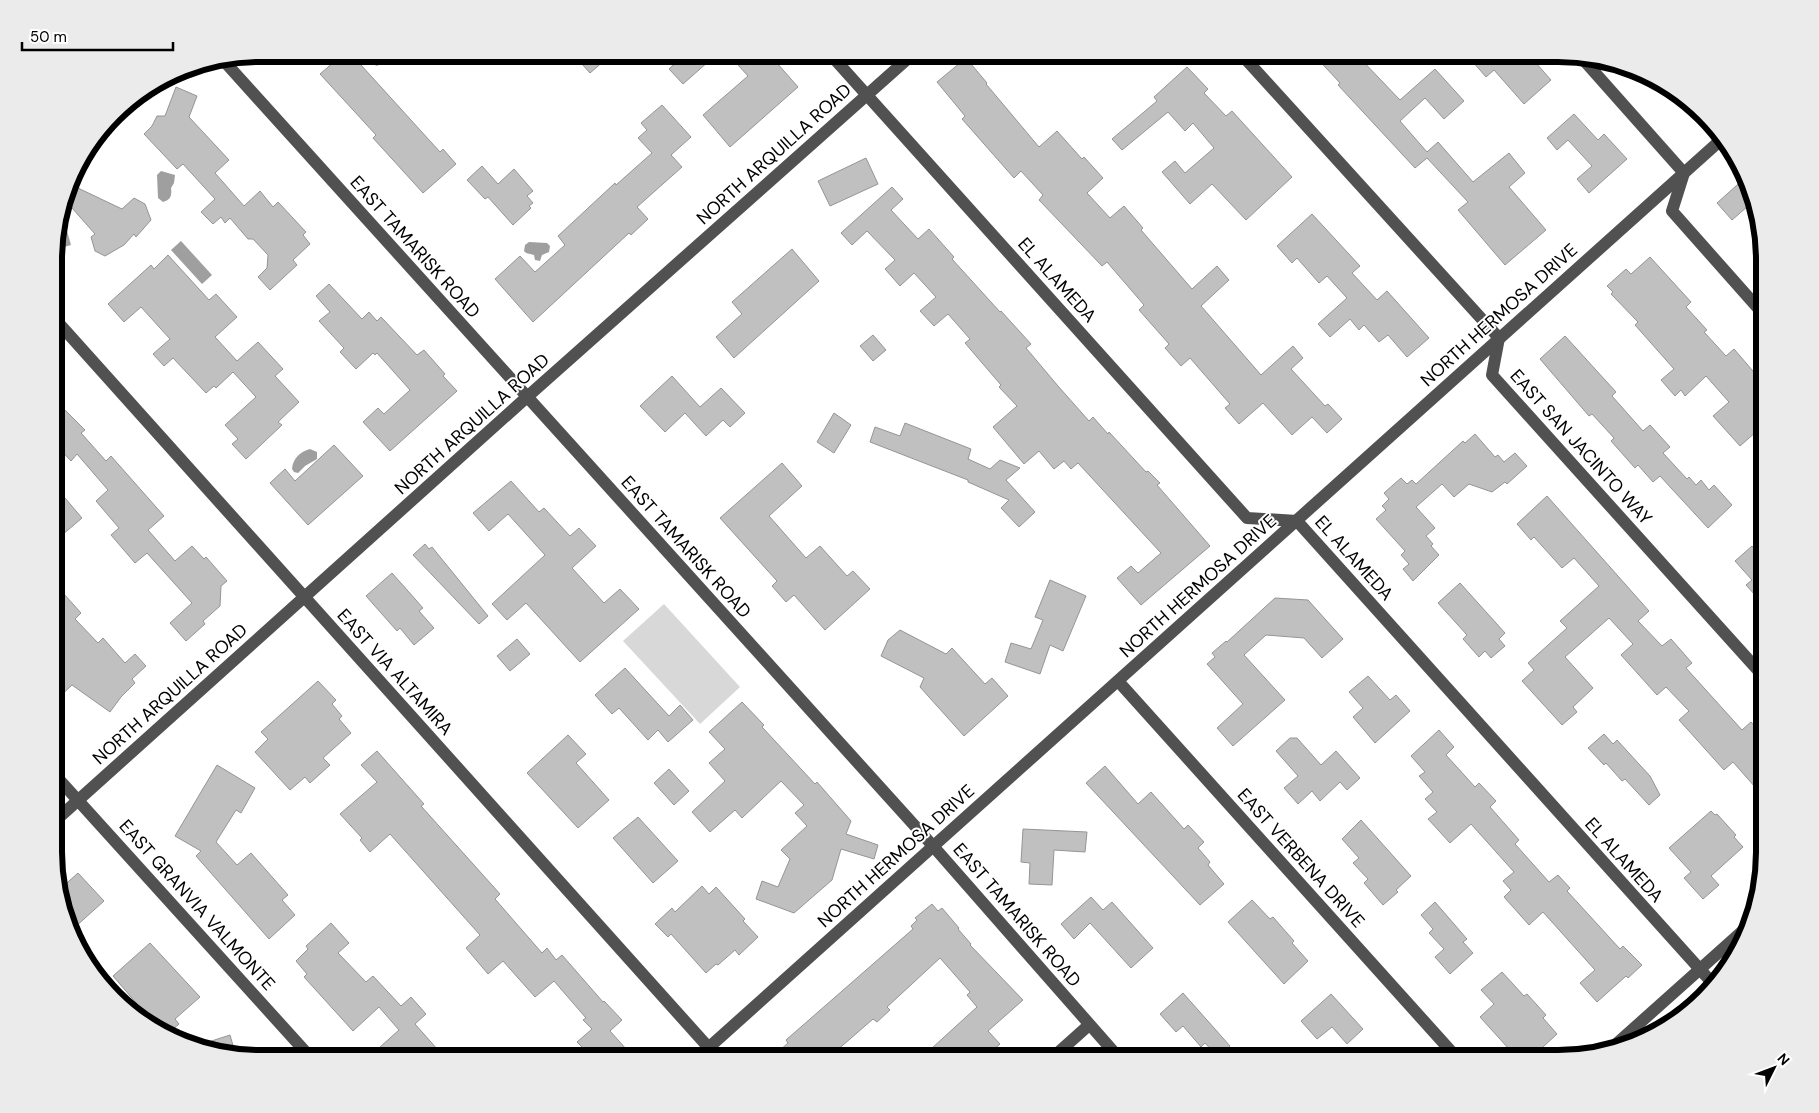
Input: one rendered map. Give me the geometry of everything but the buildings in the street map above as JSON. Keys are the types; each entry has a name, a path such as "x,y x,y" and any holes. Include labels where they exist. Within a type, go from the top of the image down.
{"street":[{"name":"EL ALAMEDA","path":"837,62 1248,518 1297,521 1709,981"},
{"name":"NORTH ARQUILLA ROAD","path":"62,816 527,397 904,62"},
{"path":"1249,62 1499,338"},
{"path":"1588,64 1684,173 1672,211 1756,306"},
{"name":"EAST TAMARISK ROAD","path":"228,65 933,846 1112,1050"},
{"name":"NORTH HERMOSA DRIVE","path":"708,1048 1718,143"},
{"name":"EAST VIA ALTAMIRA","path":"62,326 708,1048"},
{"name":"EAST SAN JACINTO WAY","path":"1499,338 1492,374 1756,668"},
{"name":"EAST VERBENA DRIVE","path":"1118,681 1450,1050"},
{"name":"EAST GRANVIA VALMONTE","path":"62,782 304,1050"},
{"path":"1620,1041 1738,935"},
{"path":"1061,1050 1089,1024"}],"shaded area":[{"path":"373,62 382,62 379,65 376,66"},
{"path":"161,171 175,175 170,197 163,202 158,198 157,175"},
{"path":"65,225 71,245 63,247"},
{"path":"181,241 212,275 202,284 171,250"},
{"path":"529,242 547,243 550,246 549,252 542,255 540,261 535,260 534,255 524,251 525,245"},
{"path":"310,449 317,452 317,459 298,473 294,472 292,469 295,459"},
{"path":"664,604 740,687 700,724 623,641"}]}
